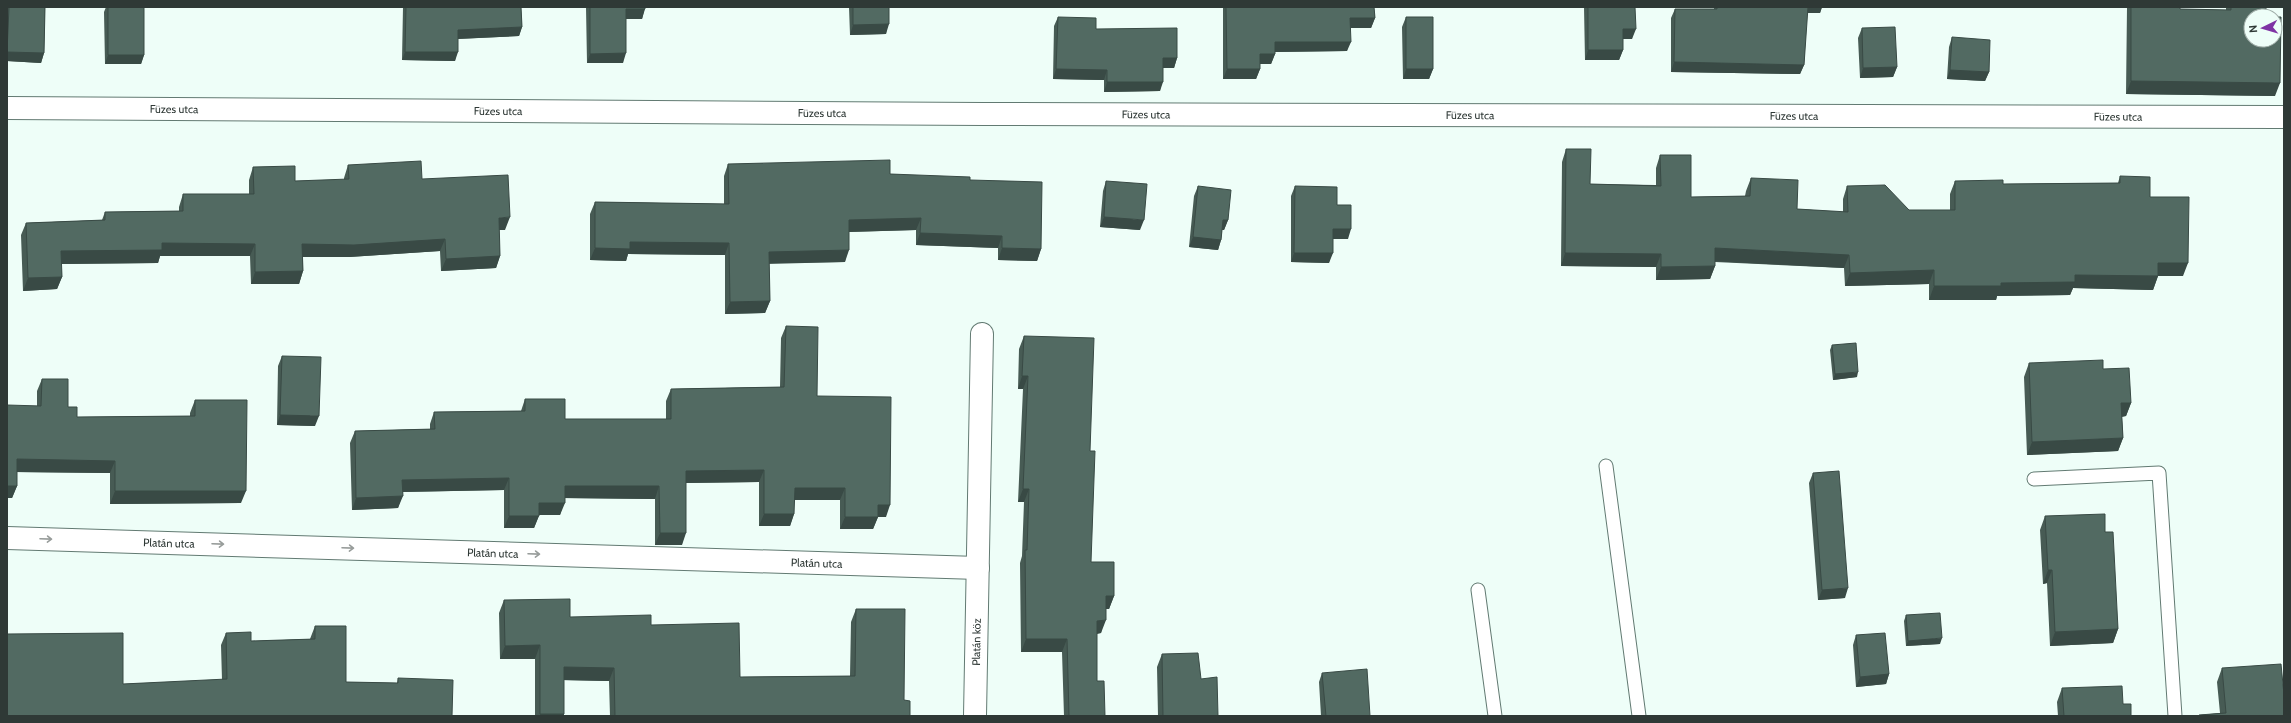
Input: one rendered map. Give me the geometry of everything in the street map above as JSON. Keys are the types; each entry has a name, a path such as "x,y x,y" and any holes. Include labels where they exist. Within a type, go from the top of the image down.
{"street":[{"name":"Füzes utca","path":"7,108 991,114 2284,117"},
{"name":"Platán köz","path":"975,716 982,334"},
{"name":"Platán utca","path":"7,538 978,568"}],"lane":[{"path":"1606,466 1639,716"},
{"path":"2034,479 2159,473 2175,716"},
{"path":"1478,590 1495,716"}],"building":[{"path":"9,7 45,7 44,53 7,52"},
{"path":"108,7 144,7 144,55 108,55"},
{"path":"406,7 521,7 522,27 458,30 458,52 405,52"},
{"path":"590,7 645,7 645,9 626,9 626,53 590,54"},
{"path":"853,7 889,7 889,24 853,25"},
{"path":"1226,7 1374,7 1375,18 1350,18 1351,42 1275,42 1275,54 1260,54 1260,69 1227,69"},
{"path":"1588,7 1635,7 1636,29 1623,29 1623,50 1588,50"},
{"path":"1717,7 1808,7 1804,65 1674,62 1675,9 1717,9"},
{"path":"2131,7 2180,7 2180,9 2231,10 2231,7 2266,7 2243,8 2243,48 2281,48 2280,83 2131,81"},
{"path":"1058,17 1096,18 1096,29 1177,28 1177,58 1163,58 1163,82 1107,82 1107,70 1056,69"},
{"path":"1406,17 1433,17 1433,69 1406,69"},
{"path":"1895,27 1897,67 1863,68 1862,28"},
{"path":"1952,37 1990,40 1989,72 1950,70"},
{"path":"1566,149 1591,149 1590,184 1661,186 1660,155 1691,155 1691,197 1750,196 1751,178 1798,180 1797,209 1848,212 1847,186 1885,185 1909,210 1955,210 1955,181 2003,180 2003,184 2120,183 2120,176 2150,177 2150,197 2189,197 2188,263 2158,263 2158,276 2075,275 2075,282 2001,283 2001,286 1934,286 1934,270 1850,273 1849,255 1715,248 1715,266 1661,267 1661,254 1565,253"},
{"path":"890,160 890,174 970,177 970,180 1042,182 1041,249 1002,248 1002,236 920,233 921,218 849,220 849,250 769,252 770,301 730,302 729,243 630,242 630,249 595,248 595,202 729,204 728,164"},
{"path":"421,161 422,179 508,175 510,217 499,218 500,256 446,259 445,239 354,245 302,244 303,271 255,272 255,244 162,243 162,250 61,251 62,277 28,278 26,223 105,220 105,212 183,211 183,194 254,194 253,167 295,166 295,181 349,179 348,165"},
{"path":"1106,181 1147,184 1144,220 1104,217"},
{"path":"1198,186 1231,190 1228,220 1223,220 1221,240 1193,237"},
{"path":"1295,186 1337,187 1337,205 1351,205 1351,229 1333,229 1333,253 1294,253"},
{"path":"786,326 818,327 817,396 891,397 890,505 878,505 878,517 845,517 845,488 795,488 794,514 764,514 764,470 686,471 686,533 660,533 659,486 565,486 565,503 539,503 539,516 509,516 509,478 402,480 403,496 356,498 355,431 435,429 434,412 525,411 525,399 565,399 565,419 671,419 671,389 784,387"},
{"path":"1024,336 1094,338 1090,451 1095,451 1091,562 1114,562 1114,596 1106,596 1106,620 1097,621 1097,681 1104,681 1105,716 1069,716 1067,639 1026,639 1025,550 1027,550 1029,489 1023,489 1028,376 1022,376"},
{"path":"1856,343 1858,372 1835,374 1832,345"},
{"path":"282,356 321,357 319,416 280,415"},
{"path":"2103,360 2103,369 2129,368 2131,403 2121,403 2123,438 2032,442 2029,363"},
{"path":"42,379 68,379 68,407 77,407 77,417 195,416 195,400 247,400 246,491 115,491 115,461 17,459 17,486 7,486 7,405 41,406"},
{"path":"1839,471 1848,588 1822,590 1813,473"},
{"path":"2105,514 2105,532 2113,532 2118,629 2055,632 2052,570 2048,570 2045,516"},
{"path":"570,599 570,617 651,615 651,625 739,623 740,677 855,676 856,609 905,609 904,700 910,701 910,716 615,716 614,668 564,667 564,714 540,714 540,645 505,646 504,600"},
{"path":"1940,613 1942,638 1908,641 1906,615"},
{"path":"315,626 346,626 346,682 398,683 398,678 453,680 452,716 7,716 7,634 123,633 123,684 227,679 226,633 251,632 251,641 315,639"},
{"path":"1885,633 1889,674 1860,677 1856,635"},
{"path":"1198,653 1201,679 1217,677 1218,716 1163,716 1162,654"},
{"path":"2281,664 2284,695 2284,716 2199,716 2226,713 2222,668"},
{"path":"1367,669 1370,716 1326,716 1322,673"},
{"path":"2122,686 2123,704 2131,704 2131,716 2064,716 2062,688"}]}
